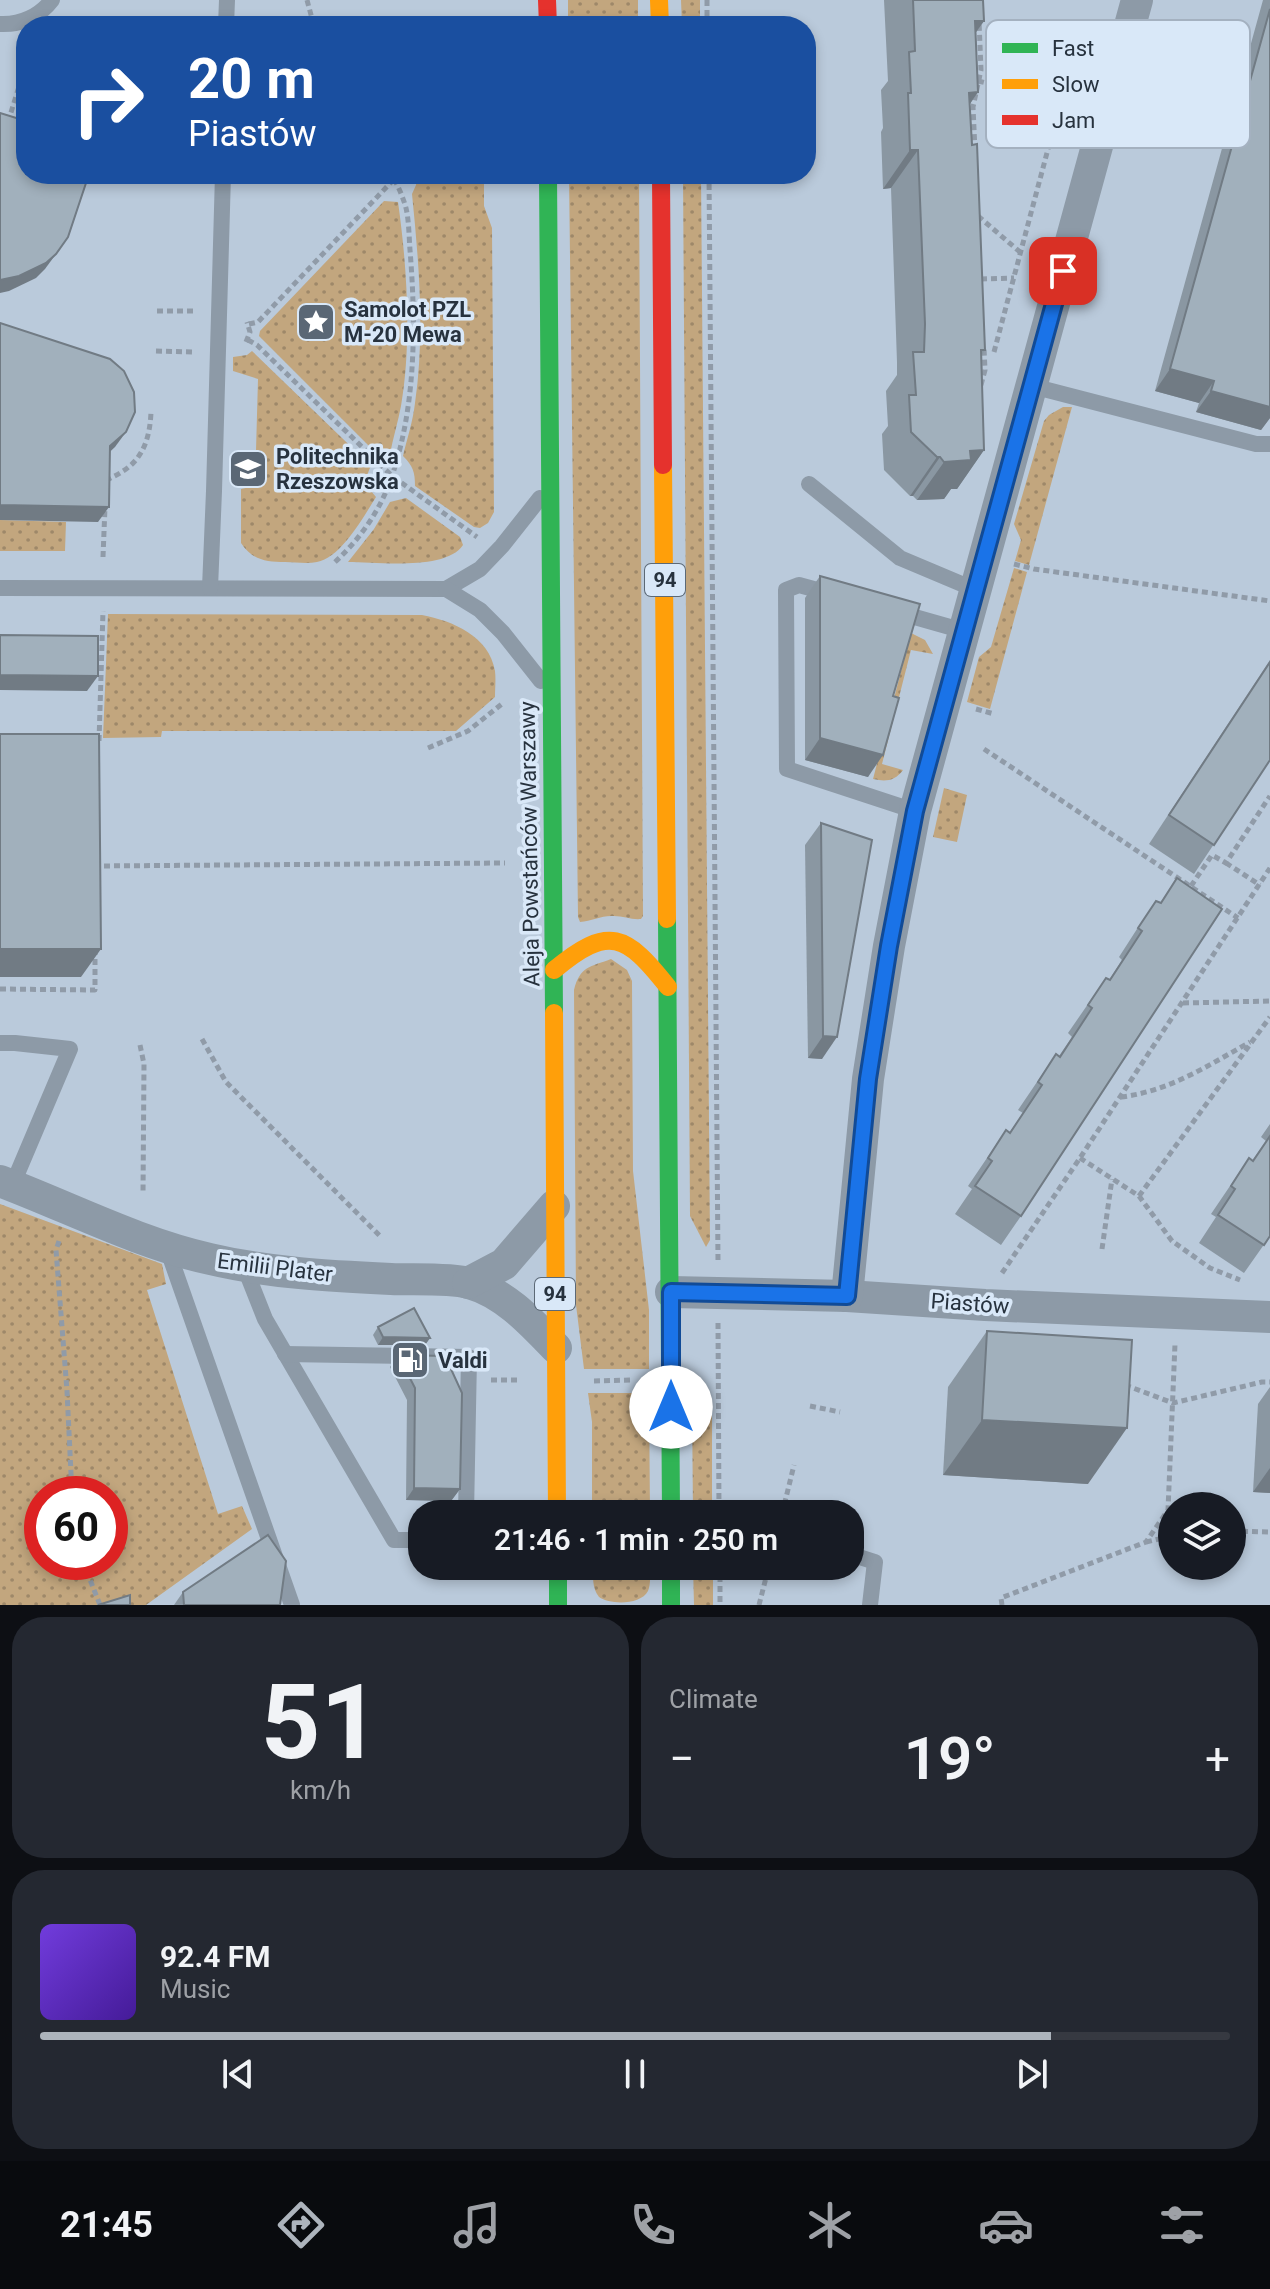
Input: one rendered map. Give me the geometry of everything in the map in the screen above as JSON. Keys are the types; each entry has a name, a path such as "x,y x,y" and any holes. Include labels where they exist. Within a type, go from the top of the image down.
{"main road":[{"name":"Aleja Powstańców Warszawy","path":"548,184 557,1500"},
{"name":"94","path":"661,184 671,1500"},
{"path":"554,970 573,952 588,943 605,939 638,951 668,987"},
{"path":"658,1605 667,1580"},
{"path":"671,1580 671,1605"},
{"path":"558,1598 571,1605"}],"street":[{"path":"1132,20 1137,0"},
{"path":"847,1296 868,1079 915,811 1097,148"},
{"name":"Emilii Plater","path":"6,1184 206,1258 244,1266 355,1277 468,1283 489,1291 518,1311 556,1348"},
{"path":"468,1283 504,1264 554,1206"},
{"name":"Piastów","path":"671,1292 847,1296 1270,1317"}],"lane":[{"path":"34,16 52,0"},
{"path":"210,588 223,184"},
{"path":"1032,386 1256,444 1270,444"},
{"path":"809,484 900,558 976,590"},
{"path":"0,588 446,589 480,569 550,485"},
{"path":"844,598 799,585 786,590 787,769 915,811"},
{"path":"446,589 480,610 551,694"},
{"path":"874,606 964,631"},
{"path":"0,1043 70,1049 6,1184"},
{"path":"167,1246 292,1605"},
{"path":"244,1266 265,1319 394,1540 408,1540"},
{"path":"285,1354 469,1357 466,1500"},
{"path":"864,1558 875,1562 870,1605"}],"path":[{"path":"975,154 973,107 981,70 979,14"},
{"path":"978,81 986,83"},
{"path":"6,127 16,96"},
{"path":"994,352 1048,148"},
{"path":"249,324 258,322 387,184"},
{"path":"332,566 362,533 379,506 392,476 406,419 413,325 412,274 406,208 398,184"},
{"path":"709,184 719,1500"},
{"path":"978,201 979,220 1021,252"},
{"path":"981,265 981,279 1014,278"},
{"path":"157,311 184,311"},
{"path":"979,396 985,370 984,338"},
{"path":"248,340 257,345 392,476 479,539 489,529"},
{"path":"156,351 183,352"},
{"path":"106,488 106,479 121,474 141,453 148,438 151,412"},
{"path":"103,557 106,497"},
{"path":"1015,565 1270,601"},
{"path":"99,746 104,608"},
{"path":"428,748 468,731 503,703"},
{"path":"984,749 1238,918"},
{"path":"1226,863 1270,796"},
{"path":"97,851 97,866"},
{"path":"1191,886 1212,855 1260,885"},
{"path":"89,866 505,863"},
{"path":"985,1305 996,1282 1270,868"},
{"path":"0,989 95,990 96,943"},
{"path":"1182,1003 1270,1001"},
{"path":"1139,1196 1270,1017"},
{"path":"202,1039 226,1082 380,1236"},
{"path":"1120,1097 1170,1086 1254,1040"},
{"path":"140,1045 144,1064 143,1194"},
{"path":"1080,1158 1139,1196 1172,1241 1210,1268 1250,1284"},
{"path":"1102,1249 1112,1179"},
{"path":"68,1209 56,1250 71,1476"},
{"path":"1146,1542 1168,1510 1175,1340"},
{"path":"469,1381 521,1380"},
{"path":"586,1381 633,1380"},
{"path":"1113,1380 1173,1403 1270,1382"},
{"path":"810,1406 840,1412"},
{"path":"785,1500 794,1465"},
{"path":"1246,1531 1270,1532"},
{"path":"1002,1605 1001,1598 1158,1539"},
{"path":"90,1580 100,1605"},
{"path":"720,1580 720,1605"},
{"path":"759,1605 765,1580"}],"shaded area":[{"path":"568,0 638,0 638,16 568,16"},
{"path":"681,0 700,0 700,16 682,16"},
{"path":"484,184 484,206 492,228 494,512 488,523 480,528 474,527 415,486 413,470 403,456 414,410 420,351 419,272 412,194 416,185"},
{"path":"569,184 639,184 643,916 634,919 610,916 580,922"},
{"path":"683,184 701,184 710,1240 706,1247 690,1216"},
{"path":"384,201 398,202 406,278 407,330 400,412 390,454 380,457 259,336 260,331"},
{"path":"252,351 371,466 368,483 376,497 343,545 326,559 317,562 266,560 250,553 241,543 241,489 255,486 258,379 233,371 233,357"},
{"path":"1063,407 1072,407 1029,565 1015,561 1021,540 1014,524 1044,421"},
{"path":"406,498 460,537 463,545 442,559 427,562 348,562 390,502"},
{"path":"0,520 66,522 65,551 0,551"},
{"path":"1014,568 1027,572 990,709 967,702 979,657 991,647"},
{"path":"108,614 422,615 446,621 477,639 485,648 495,671 495,697 456,731 162,731 161,737 103,738"},
{"path":"911,633 925,640 933,654 911,650 882,764 903,770 890,780 873,779"},
{"path":"944,788 967,795 957,842 933,837"},
{"path":"611,959 627,970 632,981 633,1171 649,1310 649,1369 584,1369 576,1305 574,990 583,972"},
{"path":"0,1204 162,1264 166,1284 147,1290 218,1514 242,1506 252,1529 146,1605 0,1605"},
{"path":"588,1393 649,1393 650,1500 592,1500 592,1422"},
{"path":"692,1402 712,1402 712,1500 693,1500"},
{"path":"650,1580 644,1596 617,1602 599,1597 593,1582"},
{"path":"693,1580 713,1580 713,1605 694,1605"}],"building":[{"path":"913,0 983,0 984,21 975,21 978,92 969,93 972,145 977,144 985,350 981,350 984,450 970,451 971,460 944,462 911,432 909,395 916,395 913,352 924,352 925,324 918,150 910,150 908,93 911,93 909,52 915,51"},
{"path":"1270,9 1270,407 1211,391 1214,381 1170,369 1231,148 1250,148 1250,81"},
{"path":"0,113 16,118 16,184 86,184 68,237 56,254 46,263 19,276 0,280"},
{"path":"0,323 110,359 124,371 134,392 135,412 126,432 110,446 109,507 0,505"},
{"path":"820,576 920,604 893,696 899,698 883,755 820,738"},
{"path":"0,635 98,636 98,676 0,675"},
{"path":"1270,662 1270,760 1214,845 1169,815"},
{"path":"0,734 99,734 101,949 0,949"},
{"path":"821,823 872,840 837,1037 823,1036"},
{"path":"1177,878 1222,909 1021,1216 975,1186 992,1161 988,1158 1006,1130 1010,1133 1042,1085 1038,1082 1056,1054 1060,1057 1092,1008 1088,1005 1106,978 1110,980 1142,931 1138,928 1156,901 1161,903"},
{"path":"1270,1136 1270,1236 1264,1245 1218,1215 1235,1189 1231,1186 1249,1158 1253,1161"},
{"path":"414,1308 430,1338 383,1337 378,1327"},
{"path":"987,1331 1132,1340 1127,1428 982,1420"},
{"path":"398,1355 445,1356 462,1393 460,1489 414,1488 415,1388"},
{"path":"268,1535 286,1561 280,1605 184,1605 183,1592"},
{"path":"130,1595 130,1605 98,1605"}],"traffic: fast":[{"path":"548,184 554,1013"},
{"path":"667,919 671,1500"},
{"path":"558,1580 558,1605"},
{"path":"671,1580 671,1605"}],"traffic: slow":[{"path":"659,0 660,16"},
{"path":"663,465 667,919"},
{"path":"554,970 589,946 616,941 640,956 668,987"},
{"path":"554,1013 557,1500"}],"traffic: jam":[{"path":"547,0 548,16"},
{"path":"661,184 663,465"}],"place":[{"name":"Samolot PZL M-20 Mewa","path":"316,322"},
{"name":"Politechnika Rzeszowska","path":"248,469"},
{"name":"Valdi","path":"410,1360"}],"route":[{"path":"671,1407 671,1292 847,1296 868,1079 915,811 1063,271"}]}
